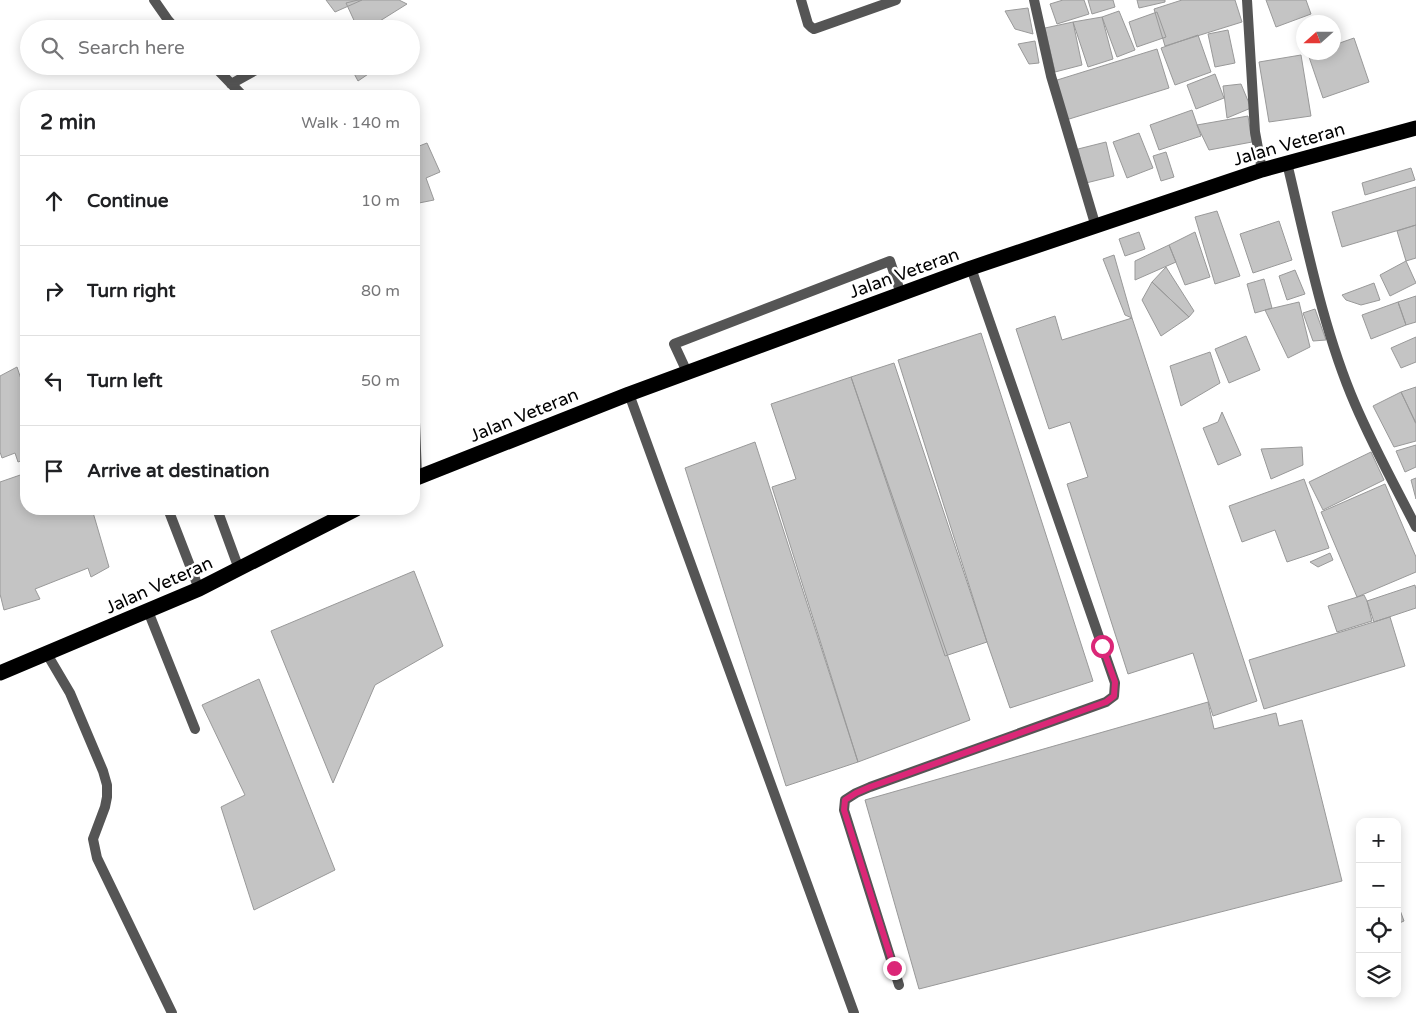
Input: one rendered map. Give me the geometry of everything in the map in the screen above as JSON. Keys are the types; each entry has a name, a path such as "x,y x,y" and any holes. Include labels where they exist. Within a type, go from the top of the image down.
{"highway":[{"name":"Jalan Veteran","path":"420,476 687,372 971,268 1262,170 1416,128"},
{"name":"Jalan Veteran","path":"0,673 200,589 344,515"}],"street":[{"path":"154,0 168,20"},
{"path":"801,0 808,24 814,29 896,0"},
{"path":"1034,0 1051,76 1096,226"},
{"path":"1247,0 1255,132 1262,170"},
{"path":"222,75 237,90"},
{"path":"231,84 247,75"},
{"path":"1286,163 1326,320 1345,379 1355,405 1416,527"},
{"path":"687,372 674,344 890,261 901,294"},
{"path":"899,985 844,810 845,800 870,787 1106,702 1114,696 1115,682 971,268"},
{"path":"629,394 854,1013"},
{"path":"170,515 200,589"},
{"path":"219,515 239,569"},
{"path":"148,611 195,729"},
{"path":"47,654 70,693 103,771 107,785 105,807 93,839 97,858 172,1013"}],"building":[{"path":"326,0 362,0 335,12"},
{"path":"358,0 399,0 407,4 381,20 354,20 346,3"},
{"path":"1063,0 1084,0 1089,14 1057,24 1050,4"},
{"path":"1088,0 1113,0 1115,7 1092,14"},
{"path":"1137,0 1165,0 1165,2 1139,8"},
{"path":"1182,0 1235,0 1242,22 1165,46 1154,9"},
{"path":"1266,0 1306,0 1311,14 1296,15 1296,20 1276,27"},
{"path":"1028,8 1033,34 1015,29 1005,11"},
{"path":"1119,11 1135,50 1117,57 1102,17"},
{"path":"1157,12 1166,37 1137,47 1129,22"},
{"path":"1102,17 1113,59 1088,67 1073,22"},
{"path":"1073,22 1082,65 1055,72 1045,28"},
{"path":"1228,30 1235,63 1215,67 1208,34"},
{"path":"1198,35 1211,72 1175,85 1161,48"},
{"path":"1354,38 1369,82 1323,98 1310,60 1341,60 1341,43"},
{"path":"1035,41 1039,63 1029,64 1018,44"},
{"path":"1157,49 1169,88 1066,120 1054,81"},
{"path":"1296,56 1296,60 1302,60 1311,116 1269,122 1259,62"},
{"path":"1215,74 1224,98 1196,109 1187,85"},
{"path":"355,75 367,75 358,81"},
{"path":"1241,84 1251,108 1227,118 1223,86"},
{"path":"1192,110 1201,136 1159,150 1150,125"},
{"path":"1248,116 1252,142 1209,150 1197,125"},
{"path":"1139,133 1153,168 1127,178 1113,142"},
{"path":"1106,142 1114,176 1086,183 1078,149"},
{"path":"427,143 440,172 426,178 434,200 420,203 420,146"},
{"path":"1166,152 1174,177 1161,181 1153,156"},
{"path":"1411,168 1415,180 1365,195 1362,183"},
{"path":"1416,187 1416,225 1342,247 1332,212"},
{"path":"1217,211 1240,276 1215,284 1195,217"},
{"path":"1279,221 1292,260 1253,273 1240,234"},
{"path":"1416,225 1416,258 1406,261 1397,231"},
{"path":"1139,232 1145,249 1125,256 1119,239"},
{"path":"1195,232 1210,277 1185,285 1169,245"},
{"path":"1169,245 1176,262 1135,280 1135,261"},
{"path":"1114,255 1132,318 1125,315 1103,259"},
{"path":"1406,261 1416,283 1390,296 1380,275"},
{"path":"1166,267 1194,311 1189,317 1152,282"},
{"path":"1295,270 1305,294 1287,300 1279,276"},
{"path":"1264,279 1272,308 1255,313 1247,284"},
{"path":"1152,282 1189,317 1161,336 1142,300"},
{"path":"1374,283 1380,300 1361,305 1346,300 1342,295"},
{"path":"1416,296 1416,322 1406,325 1398,302"},
{"path":"1299,302 1310,347 1288,358 1265,310"},
{"path":"1398,302 1406,325 1371,339 1362,315"},
{"path":"1315,309 1326,340 1313,341 1303,313"},
{"path":"1055,316 1062,340 1132,318 1257,701 1213,716 1193,653 1128,674 1067,484 1088,477 1070,422 1049,429 1016,329"},
{"path":"981,333 1093,681 1010,708 987,642 898,360"},
{"path":"1246,336 1260,370 1229,383 1215,349"},
{"path":"1416,337 1416,362 1401,368 1391,348"},
{"path":"1210,352 1220,383 1181,406 1170,366"},
{"path":"894,363 987,642 945,656 851,377"},
{"path":"17,367 20,376 20,461 18,462 15,453 2,458 0,452 0,376"},
{"path":"851,377 970,720 858,762 772,487 796,479 771,404"},
{"path":"1416,387 1416,423 1401,392"},
{"path":"1401,392 1416,424 1416,441 1394,447 1373,406"},
{"path":"1222,412 1241,455 1218,465 1203,428 1218,422"},
{"path":"755,442 858,762 786,786 685,468"},
{"path":"1416,445 1416,467 1405,472 1396,451"},
{"path":"1302,447 1303,465 1271,479 1261,449"},
{"path":"1371,452 1384,480 1323,510 1309,482"},
{"path":"20,475 20,515 94,515 109,567 91,577 88,568 35,589 40,599 4,610 0,594 0,482"},
{"path":"1416,478 1416,499 1411,480"},
{"path":"1304,479 1329,548 1287,562 1275,530 1242,542 1229,506"},
{"path":"1385,484 1416,557 1416,572 1357,597 1321,512"},
{"path":"1330,553 1333,560 1318,567 1310,562"},
{"path":"414,571 443,646 375,685 333,783 271,631"},
{"path":"1415,585 1416,608 1374,622 1367,601"},
{"path":"1364,595 1372,621 1337,632 1328,606"},
{"path":"1390,617 1405,666 1264,709 1249,660"},
{"path":"259,679 335,870 254,910 221,807 245,795 202,705"},
{"path":"1208,702 1214,729 1276,713 1279,726 1302,720 1342,881 919,989 865,800"}],"route":[{"path":"894,968 844,810 845,800 870,787 1106,702 1114,696 1115,682 1102,646"}]}
